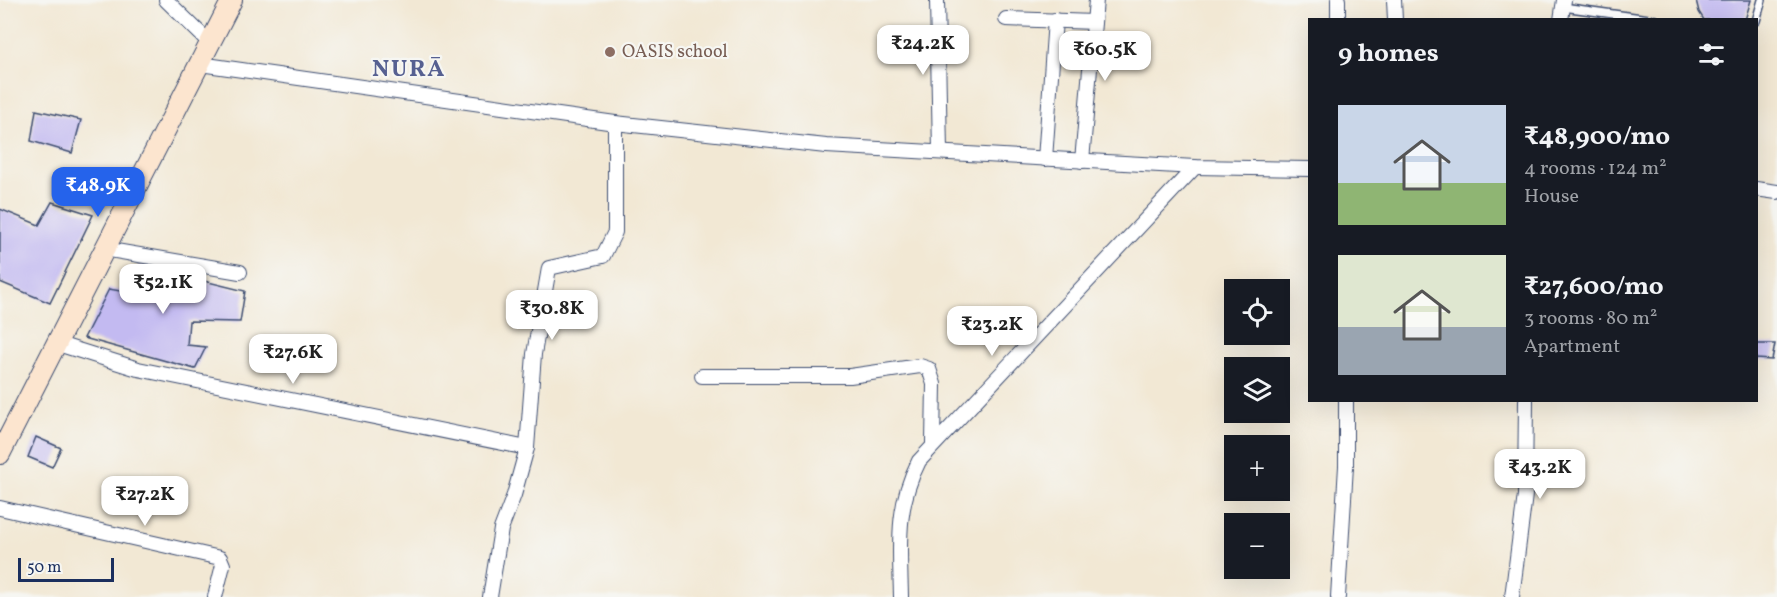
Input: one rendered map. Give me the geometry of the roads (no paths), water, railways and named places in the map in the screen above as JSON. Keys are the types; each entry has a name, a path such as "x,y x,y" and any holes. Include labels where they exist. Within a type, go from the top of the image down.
{"main road":[{"path":"0,454 232,0"}],"street":[{"path":"166,0 210,43"},
{"path":"937,0 940,152"},
{"path":"1082,161 1095,0"},
{"path":"1338,0 1338,18"},
{"path":"1394,0 1395,18"},
{"path":"1006,19 1094,22"},
{"path":"1045,159 1055,20"},
{"path":"200,64 615,123 826,146 1195,167 1308,169"},
{"path":"490,597 501,529 514,495 527,448 534,354 549,268 603,256 615,232 615,123"},
{"path":"901,597 901,508 908,482 919,461 933,443 1195,167"},
{"path":"1758,189 1777,192"},
{"path":"104,249 240,272"},
{"path":"55,343 138,369 527,448"},
{"path":"702,376 850,376 913,367 929,369 934,384 933,443"},
{"path":"1338,597 1346,466 1346,402"},
{"path":"1512,597 1526,483 1527,402"},
{"path":"0,508 220,558 223,565 215,597"}],"lane":[{"path":"1757,18 1762,0"},
{"path":"1563,9 1639,18"}],"place":[{"name":"OASIS school","path":"610,52"}],"district":[{"name":"NURĀ","path":"409,70"}]}
